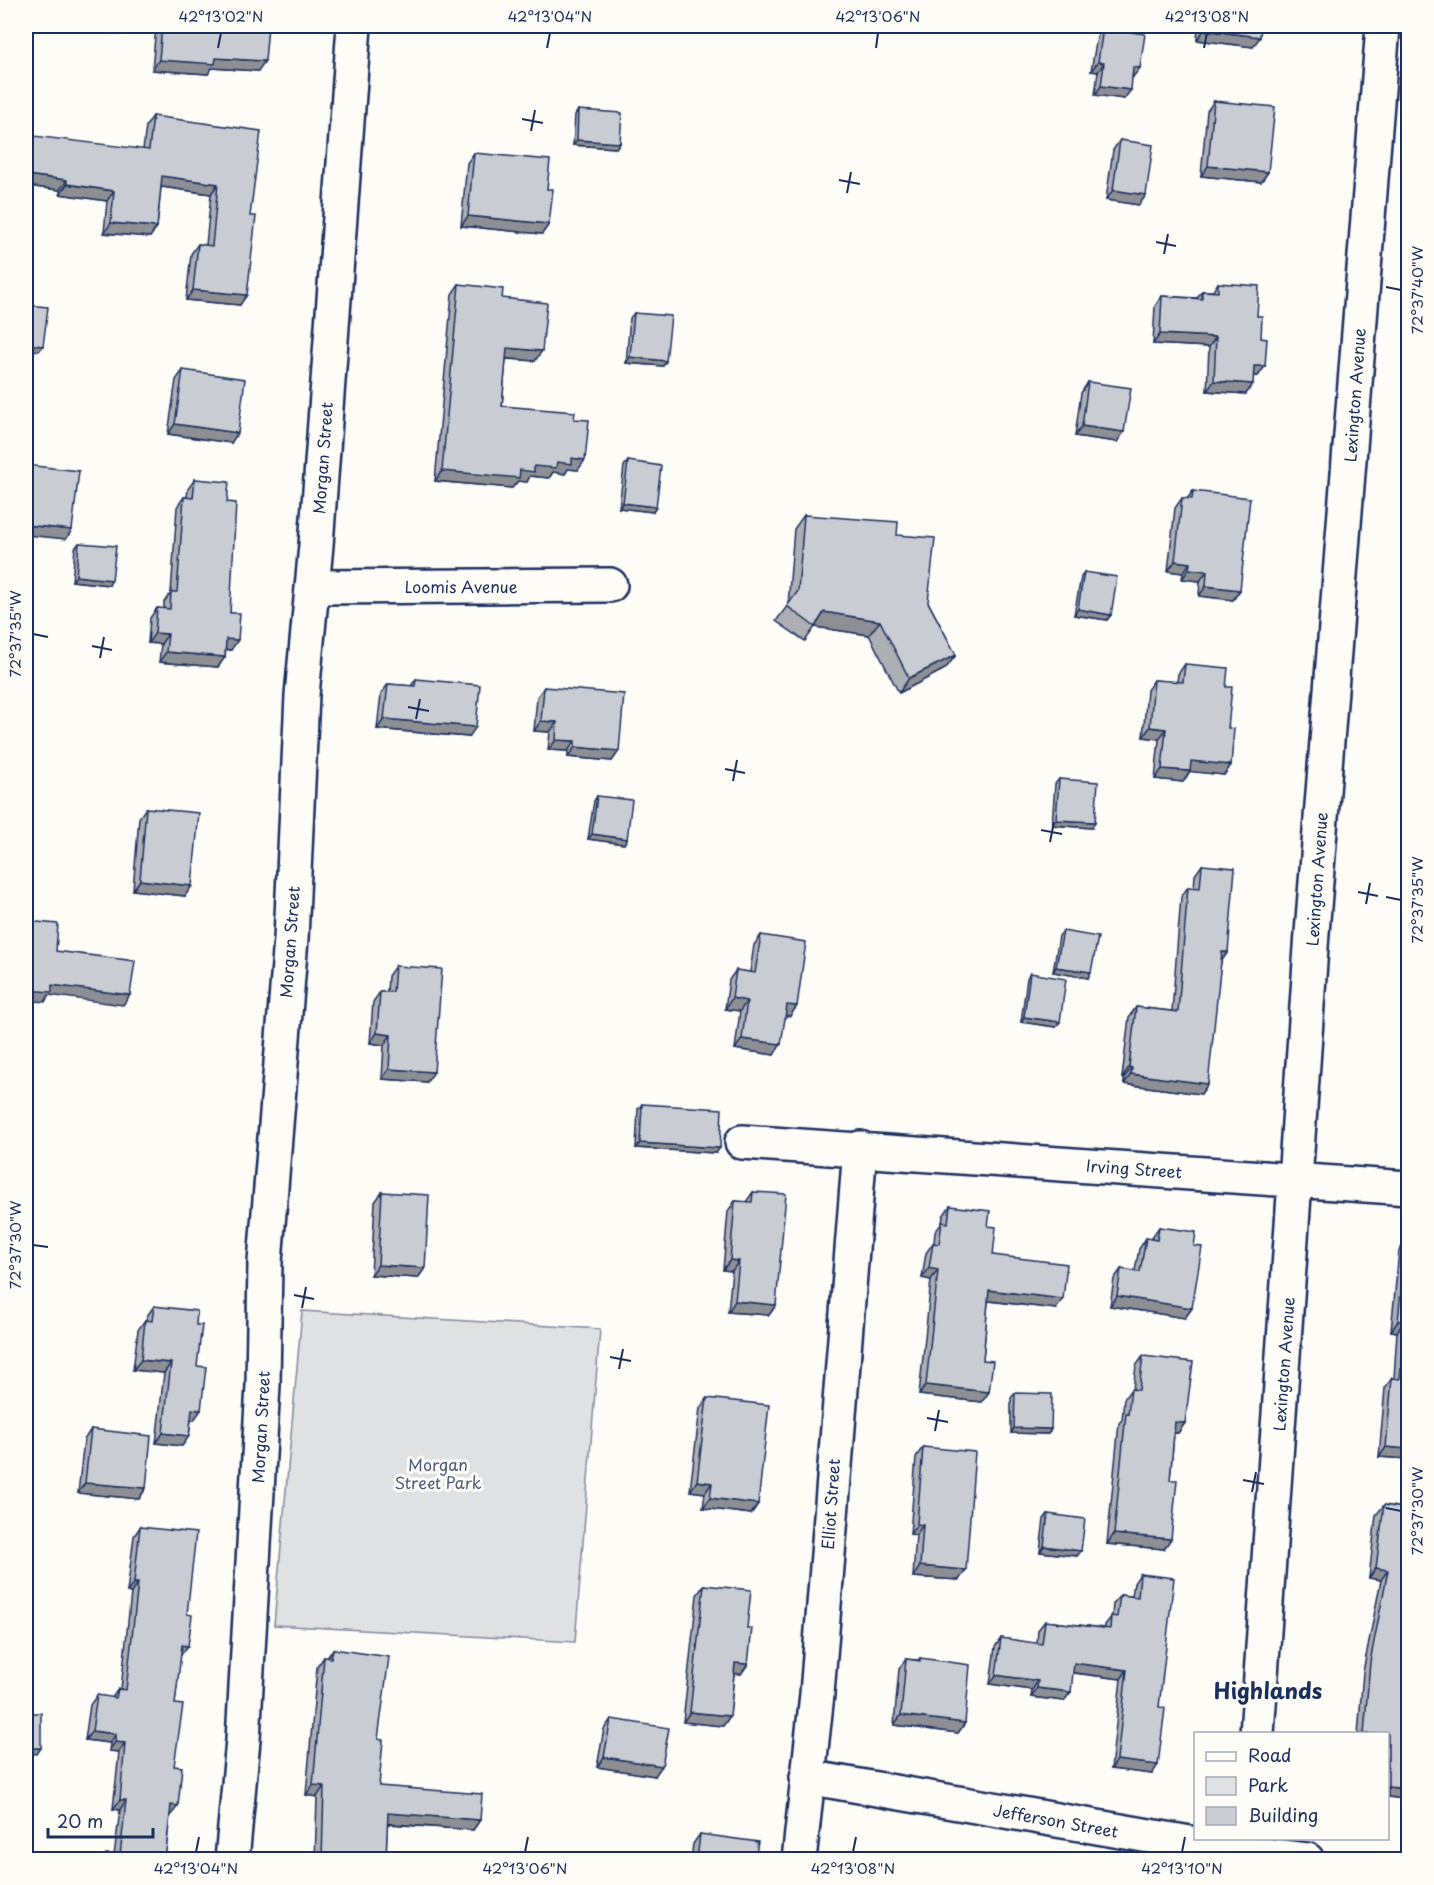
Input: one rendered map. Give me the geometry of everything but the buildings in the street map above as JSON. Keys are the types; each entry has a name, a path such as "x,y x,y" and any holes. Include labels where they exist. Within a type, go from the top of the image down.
{"street":[{"name":"Morgan Street","path":"231,1860 243,1740 263,1385 265,1262 291,939 303,695 354,26"},
{"name":"Lexington Avenue","path":"1257,1732 1294,1180 1383,26"},
{"name":"Loomis Avenue","path":"313,587 610,585"},
{"name":"Irving Street","path":"742,1142 860,1148 1408,1188"},
{"name":"Elliot Street","path":"799,1860 817,1695 860,1148"},
{"name":"Jefferson Street","path":"807,1776 1194,1837"},
{"name":"Jefferson Street","path":"1210,1840 1248,1846 1306,1860"}],"green space":[{"name":"Morgan Street Park","path":"302,1311 600,1329 575,1642 274,1625"}],"district":[{"name":"Highlands","path":"1268,1689"}]}
